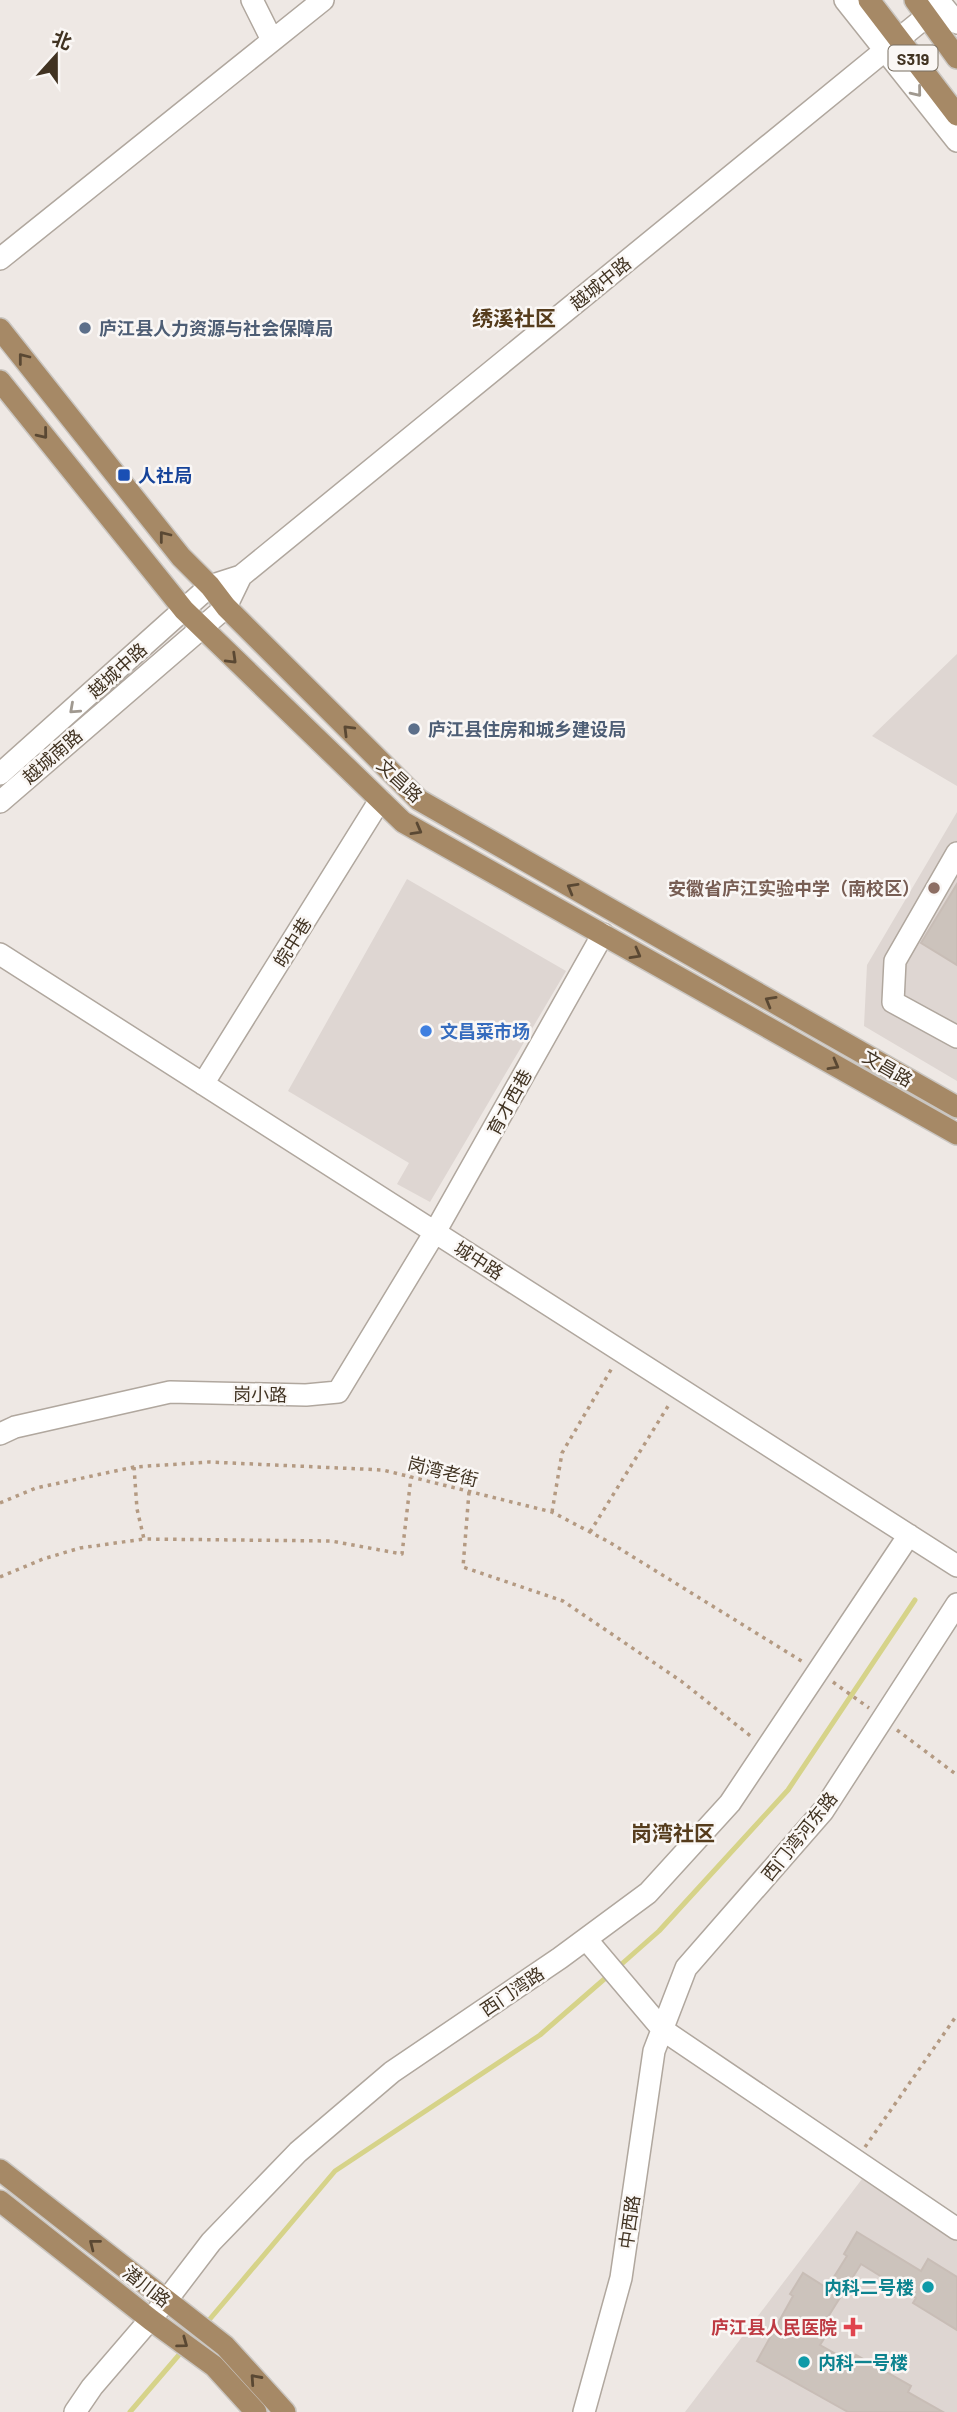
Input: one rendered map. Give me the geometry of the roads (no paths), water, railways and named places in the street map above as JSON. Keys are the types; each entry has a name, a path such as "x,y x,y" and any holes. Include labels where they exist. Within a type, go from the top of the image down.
{"main road":[{"name":"S319","path":"869,0 892,45 957,115"},
{"name":"S319","path":"932,3 957,58"},
{"name":"文昌路","path":"0,329 181,557 210,586 226,607 419,800 957,1107"},
{"name":"文昌路","path":"0,381 184,610 403,822 957,1134"},
{"name":"潜川路","path":"0,2170 225,2346 285,2412"},
{"name":"潜川路","path":"0,2201 214,2366 256,2412"}],"street":[{"path":"252,0 272,40"},
{"path":"0,259 323,0"},
{"path":"845,0 892,45 957,141"},
{"path":"932,3 957,23"},
{"name":"越城中路","path":"0,774 210,586 241,576 892,45 932,3"},
{"name":"越城中路","path":"200,627 226,607 241,576"},
{"name":"越城南路","path":"0,802 200,627"},
{"name":"皖中巷","path":"203,1084 380,800"},
{"path":"957,853 895,961 893,1002 957,1037"},
{"name":"育才西巷","path":"435,1232 603,934"},
{"name":"城中路","path":"0,954 957,1566"},
{"name":"岗小路","path":"0,1434 15,1427 170,1392 306,1395 338,1392 435,1232"},
{"name":"西门湾路","path":"75,2412 92,2387 151,2320 211,2242 298,2152 392,2073 593,1947 648,1893 730,1803 766,1748 826,1678 909,1535"},
{"name":"西门湾河东路","path":"663,2029 686,1968 823,1811 957,1604"},
{"path":"593,1947 663,2029 957,2229"},
{"name":"中西路","path":"584,2412 621,2278 654,2051 663,2029"}],"waterway":[{"path":"616,1969 659,1931 788,1790 915,1600"},
{"path":"204,2326 335,2171 540,2035 609,1975"},
{"path":"130,2412 184,2349"}],"place":[{"name":"庐江县人力资源与社会保障局","path":"85,328"},
{"name":"人社局","path":"124,475"},
{"name":"庐江县住房和城乡建设局","path":"414,729"},
{"name":"安徽省庐江实验中学（南校区）","path":"934,888"},
{"name":"文昌菜市场","path":"426,1031"},
{"name":"内科二号楼","path":"928,2287"},
{"name":"庐江县人民医院","path":"853,2327"},
{"name":"内科一号楼","path":"804,2362"}],"district":[{"name":"绣溪社区","path":"514,317"},
{"name":"岗湾社区","path":"673,1832"}]}
